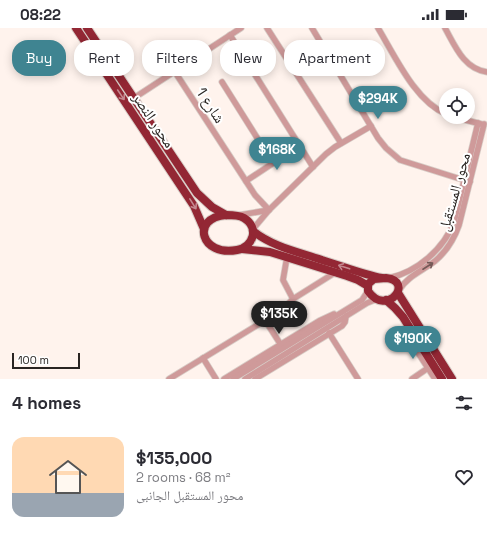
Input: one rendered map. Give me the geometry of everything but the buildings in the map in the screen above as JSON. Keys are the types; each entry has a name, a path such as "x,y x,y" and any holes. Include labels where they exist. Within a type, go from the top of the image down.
{"highway":[{"name":"محور النصر","path":"76,28 194,206 204,229"},
{"name":"محور النصر","path":"87,28 200,197 212,207 226,215"},
{"path":"398,292 394,297 386,300 377,299 368,288 353,278 336,272 264,251 242,249 225,251 215,249 206,240 204,229 213,218 226,215 238,216 246,219 253,230 263,238 278,246 396,282 398,292 406,306 452,379"},
{"path":"242,249 248,246 252,241 253,230"},
{"path":"368,288 373,280 385,278"},
{"path":"386,300 398,310 417,337 442,379"},
{"path":"398,310 406,306"}],"street":[{"path":"212,47 241,28"},
{"path":"267,28 341,143"},
{"path":"312,28 371,126 386,148 400,160 470,182"},
{"path":"378,28 417,91 431,105 439,110"},
{"path":"445,28 466,62 475,69 487,72"},
{"path":"230,35 312,167"},
{"path":"134,98 169,76"},
{"name":"شارع 1","path":"178,76 258,199 269,210"},
{"path":"222,82 273,163"},
{"path":"475,122 486,125"},
{"name":"محور المستقبل","path":"385,278 400,275 410,270 431,256 444,242 454,222 478,123"},
{"name":"محور المستقبل","path":"398,292 408,279 434,261 449,246 459,225 486,125"},
{"path":"253,230 269,210 326,154 341,143 371,126"},
{"path":"246,181 299,146"},
{"path":"238,216 269,210"},
{"path":"287,257 283,280 293,299"},
{"path":"170,379 282,310 293,299 336,272"},
{"path":"245,379 344,314 362,300 368,288"},
{"path":"233,379 288,342 377,299"},
{"path":"255,379 343,325 344,314"},
{"path":"265,320 281,344"},
{"path":"329,333 358,379"},
{"path":"417,337 416,348 435,379"},
{"path":"224,379 281,344 288,342"},
{"path":"203,358 216,379"},
{"path":"412,379 428,368"}]}
